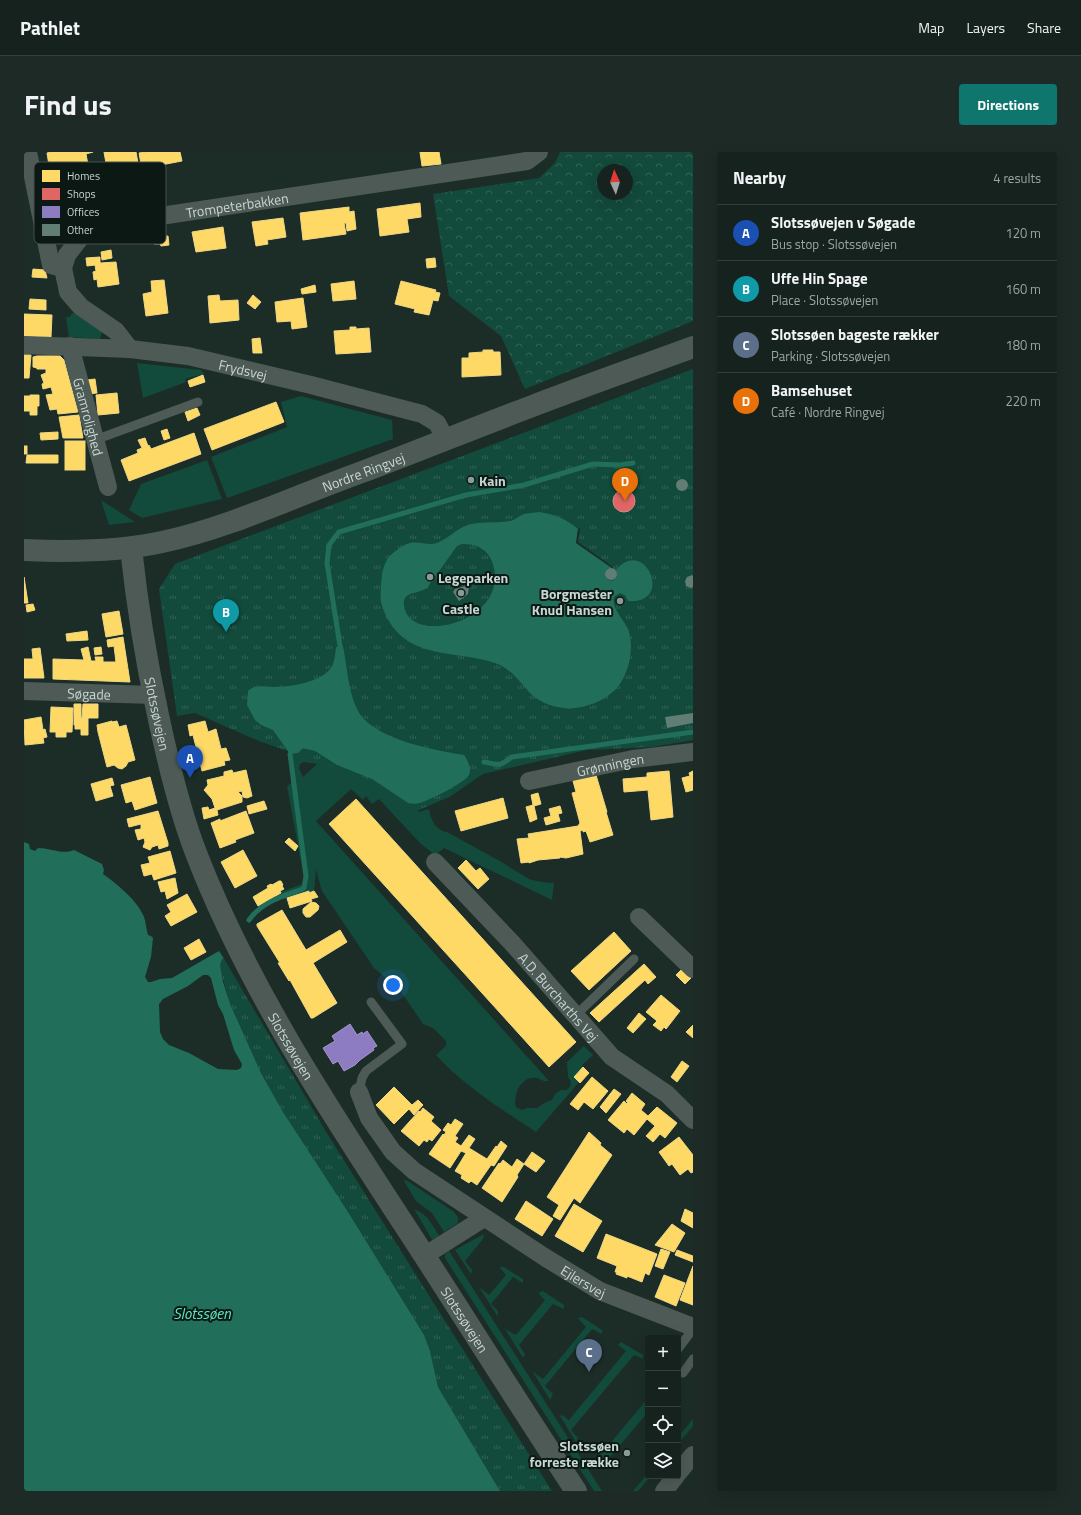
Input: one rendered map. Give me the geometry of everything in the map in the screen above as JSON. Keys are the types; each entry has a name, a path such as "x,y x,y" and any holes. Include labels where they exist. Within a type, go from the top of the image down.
{"main road":[{"name":"Nordre Ringvej","path":"24,550 131,548 162,542 234,521 531,406 693,347"},
{"name":"Slotssøvejen","path":"131,548 134,585 142,639 164,745 182,810 196,852 219,908 256,982 299,1058 512,1396 576,1491"}],"street":[{"path":"28,152 34,181"},
{"name":"Trompeterbakken","path":"166,215 527,161 539,152"},
{"path":"47,244 51,265 63,268 68,292 81,307 116,331 130,349"},
{"name":"Trompeterbakken","path":"63,268 67,254 75,244"},
{"name":"Frydsvej","path":"24,345 130,349 188,356 311,385 422,414 437,423 446,440"},
{"name":"Gramrolighed","path":"70,346 108,487"},
{"name":"Søgade","path":"24,691 154,695"},
{"name":"Grønningen","path":"529,781 633,759 693,752"},
{"name":"A.D. Burcharths Vej","path":"435,862 512,943 612,1057 667,1094 693,1120"},
{"path":"639,917 693,969"},
{"name":"Ejlersvej","path":"359,1092 369,1118 393,1152 414,1171 484,1218 600,1291 693,1328"},
{"path":"424,1256 484,1218"},
{"path":"681,1470 693,1455"},
{"path":"664,1491 674,1479"}],"lane":[{"path":"96,440 198,402"},
{"path":"576,1016 634,959"},
{"path":"359,1092 362,1078 366,1071 402,1044 371,1002"},
{"path":"681,1345 693,1328"},
{"path":"683,1373 693,1359"}],"green space":[{"path":"560,152 693,152 693,321 525,389 501,336 449,296 433,194 539,178 555,163"},
{"path":"72,313 102,332 100,339 69,337 66,317 70,317"},
{"path":"137,363 201,370 204,374 185,379 186,382 143,398"},
{"name":"Legeparken","path":"693,369 693,740 652,747 587,750 483,774 451,796 419,810 368,779 259,741 195,713 177,716 159,589 175,564"},
{"path":"301,396 392,420 393,439 227,498 211,457 287,427 281,402"},
{"path":"207,460 222,499 142,518 129,510 141,484"},
{"path":"101,500 135,522 109,525"},
{"path":"298,753 372,779 421,802 418,812 429,809 432,821 439,829 498,860 529,879 554,883 552,900 444,848 435,855 420,843 379,799 372,804 366,796 363,800 351,789 316,821 549,1081 530,1078 525,1081 520,1085 517,1091 515,1101 516,1107 522,1110 527,1108 537,1108 552,1100 555,1094 561,1090 567,1090 571,1085 568,1077 567,1062 584,1046 593,1055 582,1065 583,1067 574,1077 579,1082 536,1132 496,1106 471,1087 436,1055 446,1046 446,1041 433,1028 423,1024 400,990 374,968 322,891 316,870 314,891 283,899 281,892 305,883 287,786 291,783 291,754","holes":["304,762 317,764 303,777 299,768 300,764"]},
{"path":"223,957 328,1135 552,1491 500,1491 438,1387 430,1351 283,1112 261,1073 231,1006 221,973 220,965"},
{"path":"406,1180 454,1212 458,1217 458,1223 444,1232 432,1213 416,1201 404,1181"},
{"path":"414,1209 426,1217 440,1237 434,1243"},
{"path":"484,1234 483,1239 465,1261 472,1270 471,1274 455,1250"},
{"path":"449,1251 602,1491 594,1491 445,1258 445,1254"},
{"path":"502,1266 523,1279 523,1283 513,1277 491,1304 498,1311 498,1317 479,1287 489,1295 506,1275 500,1268"},
{"path":"543,1291 564,1305 564,1309 553,1304 519,1345 525,1354 523,1358 505,1329 516,1335 545,1300 538,1293"},
{"path":"582,1317 602,1330 602,1334 592,1329 545,1386 553,1394 550,1400 533,1372 543,1379 586,1327 578,1318"},
{"path":"621,1342 643,1355 643,1359 634,1355 571,1430 578,1438 576,1442 560,1416 562,1415 569,1420 626,1351 618,1345"},
{"path":"645,1402 645,1416 605,1463 602,1463 595,1447 603,1452"},
{"path":"693,1419 693,1426 681,1440 681,1433"},
{"path":"645,1477 645,1479 648,1479 638,1491 633,1491"}],"water":[{"path":"539,512 560,518 569,522 578,529 576,543 612,568 607,569 605,573 609,580 614,580 617,574 616,570 627,561 637,561 645,565 653,584 650,593 642,599 628,601 626,596 620,593 614,597 614,605 628,629 630,636 630,660 621,683 616,689 597,702 586,706 563,708 551,706 531,694 511,672 495,663 433,651 407,641 392,626 385,615 381,602 381,581 384,566 392,554 408,543 434,544 468,525 510,521 524,514","holes":["462,544 481,548 491,559 495,583 488,600 476,612 460,621 442,626 426,625 413,620 405,610 405,598 427,588 457,546"]},
{"path":"343,646 348,678 354,702 364,719 375,728 404,741 437,750 464,755 470,768 469,775 466,778 446,791 425,801 417,804 408,803 372,779 337,765 315,751 303,748 298,753 290,754 273,730 261,725 255,720 247,705 248,691 254,687 281,687 297,685 320,677 331,668 335,658 336,647"},
{"name":"Slotssøen","path":"24,842 29,844 30,849 35,851 38,848 61,852 74,850 102,864 104,870 103,874 137,905 144,917 148,935 153,938 151,957 145,977 148,982 172,978 219,951 223,957 220,965 223,982 231,1006 261,1073 283,1112 348,1212 424,1335 430,1351 438,1387 500,1491 24,1491","holes":["203,975 208,975 211,978 218,1005 223,1014 234,1050 242,1064 241,1068 237,1070 218,1069 189,1053 169,1045 163,1039 160,1032 159,1004 163,999 188,986"]}],"pier":[{"path":"580,528 578,542 613,567 612,568 576,543 578,529"}],"building: Homes":[{"path":"93,152 86,154 87,162 48,162 47,153"},
{"path":"104,152 136,152 138,162 106,162"},
{"path":"180,152 182,161 166,164 166,162 141,162 139,153"},
{"path":"420,152 439,152 441,164 422,166"},
{"path":"420,203 421,217 407,219 409,232 380,236 377,209"},
{"path":"349,207 349,212 354,211 356,229 347,231 346,223 344,223 346,234 303,240 300,213"},
{"path":"283,218 286,237 267,240 268,244 256,246 252,222"},
{"path":"223,227 226,248 196,252 192,232"},
{"path":"166,236 168,236 169,245 161,246 160,244 166,244"},
{"path":"111,250 112,258 102,260 101,252"},
{"path":"100,257 100,263 116,262 119,284 98,287 97,279 94,280 93,272 96,271 95,265 87,266 86,258"},
{"path":"435,258 436,267 427,268 426,259"},
{"path":"33,269 45,270 47,278 32,277"},
{"path":"164,280 168,313 146,316 143,294 152,292 151,281"},
{"path":"354,281 356,299 333,301 331,284"},
{"path":"401,281 436,290 435,292 440,293 438,301 433,300 429,315 414,312 415,309 395,304"},
{"path":"315,285 316,292 302,294 301,289"},
{"path":"219,295 220,301 238,300 239,320 210,323 208,296"},
{"path":"253,295 261,302 255,309 247,303"},
{"path":"303,298 307,327 292,329 291,321 277,322 275,302"},
{"path":"30,299 46,300 46,310 29,309"},
{"path":"24,314 52,315 51,337 24,336"},
{"path":"350,327 356,327 356,329 369,328 371,352 336,354 334,331 350,330"},
{"path":"260,338 262,353 253,353 252,339"},
{"path":"483,350 500,352 501,375 462,377 462,358 469,358 469,353 483,352"},
{"path":"24,355 31,355 29,378 24,378"},
{"path":"60,356 64,360 78,412 58,414 57,409 50,410 46,395 53,394 51,387 43,389 42,384 44,383 41,375 46,373 46,369 37,369 33,367 33,357"},
{"path":"203,375 205,382 190,387 188,381"},
{"path":"95,379 97,393 89,394 87,380"},
{"path":"117,393 119,413 98,415 96,395"},
{"path":"30,395 39,395 37,415 30,415"},
{"path":"24,396 30,396 30,411 24,411"},
{"path":"276,402 284,422 212,450 204,429"},
{"path":"197,408 200,415 188,421 185,412"},
{"path":"79,415 83,438 63,438 59,417"},
{"path":"167,429 170,438 164,440 161,431"},
{"path":"58,432 58,439 41,440 40,433"},
{"path":"194,433 201,454 129,481 121,460 138,453 137,450 142,448 138,440 145,438 151,449"},
{"path":"65,441 85,441 85,470 65,470"},
{"path":"24,446 27,446 27,454 24,454"},
{"path":"27,455 58,455 58,463 26,463"},
{"path":"24,577 28,603 24,603"},
{"path":"33,604 35,610 27,612 26,605"},
{"path":"119,611 123,634 106,637 102,614"},
{"path":"87,631 88,640 67,641 66,634"},
{"path":"123,637 130,682 53,679 53,659 84,660 81,649 88,647 91,661 96,661 95,657 103,657 103,662 116,662 114,646 108,647 107,640"},
{"path":"101,647 102,654 95,655 94,648"},
{"path":"40,648 44,678 24,678 24,659 33,659 32,649"},
{"path":"74,704 81,704 81,718 88,718 88,735 81,735 81,729 75,729"},
{"path":"83,704 98,704 98,718 82,718"},
{"path":"51,707 73,708 72,732 66,732 66,737 56,737 56,732 50,732"},
{"path":"41,717 43,730 45,729 47,737 43,738 44,743 25,745 24,720"},
{"path":"117,721 119,727 126,725 135,760 128,762 122,769 114,765 107,767 98,732 97,725"},
{"path":"205,721 208,732 216,729 221,749 226,748 230,760 224,761 225,765 202,771 193,735 190,736 188,725"},
{"path":"232,770 233,773 246,770 252,796 247,798 243,797 242,791 238,792 242,796 242,802 217,810 218,815 204,819 202,808 208,807 209,810 215,808 212,799 204,790 208,785 207,780 224,776 224,772"},
{"path":"669,771 673,817 651,820 648,790 624,792 623,779 647,777 647,773"},
{"path":"693,771 693,790 686,792 682,778 690,776 689,773"},
{"path":"596,775 613,835 590,842 586,831 583,832 583,830 580,831 583,854 566,858 560,857 538,860 529,863 521,863 517,839 529,838 528,834 578,826 580,823 572,793 576,792 573,781"},
{"path":"150,777 157,803 135,810 132,801 126,803 121,785"},
{"path":"112,778 114,785 110,786 113,796 96,801 91,784"},
{"path":"538,793 541,804 534,806 537,819 530,822 526,807 533,805 531,795"},
{"path":"503,798 508,818 461,831 455,811"},
{"path":"356,799 576,1042 549,1067 329,824"},
{"path":"264,801 267,809 249,814 247,806"},
{"path":"560,806 562,813 558,814 560,821 546,825 544,818 551,816 549,809"},
{"path":"158,811 168,846 159,849 158,845 152,847 150,850 143,847 145,842 144,838 138,840 135,830 141,829 141,824 129,827 127,819"},
{"path":"246,811 254,833 235,840 236,842 220,848 211,823"},
{"path":"289,838 298,846 295,851 285,842"},
{"path":"243,850 257,876 235,888 221,862"},
{"path":"170,851 176,873 154,880 152,874 144,876 141,865 150,863 148,857"},
{"path":"466,860 476,871 480,868 489,879 478,889 458,868"},
{"path":"175,878 178,893 167,899 165,891 161,892 158,882"},
{"path":"281,881 284,889 280,891 281,893 258,906 253,897 268,888 267,886"},
{"path":"309,891 309,893 314,891 318,897 311,899 312,901 290,908 287,898"},
{"path":"187,894 197,912 171,926 165,916 171,912 167,905"},
{"path":"311,902 316,903 319,906 318,910 310,917 306,917 303,913 303,909"},
{"path":"282,910 306,950 340,930 347,942 313,963 337,1003 313,1018 311,1018 257,926 257,924"},
{"path":"614,932 631,951 589,990 571,971"},
{"path":"199,939 206,952 191,960 184,948"},
{"path":"644,964 656,977 648,984 645,980 599,1022 590,1013"},
{"path":"682,969 691,978 685,984 676,975"},
{"path":"661,995 680,1011 666,1029 664,1027 661,1031 653,1025 657,1021 646,1012"},
{"path":"639,1013 646,1019 633,1033 627,1028"},
{"path":"693,1025 693,1038 686,1032"},
{"path":"682,1061 689,1066 677,1082 671,1077"},
{"path":"583,1067 589,1073 580,1083 574,1077"},
{"path":"592,1077 608,1091 593,1109 584,1102 578,1110 570,1104"},
{"path":"394,1087 412,1105 418,1100 423,1105 414,1115 409,1109 394,1124 376,1105"},
{"path":"614,1089 621,1094 606,1113 600,1107"},
{"path":"632,1093 645,1104 641,1110 648,1116 657,1107 677,1123 665,1138 660,1134 653,1142 646,1136 655,1126 647,1119 634,1135 627,1129 624,1133 608,1120 624,1101 627,1104 628,1103 626,1101"},
{"path":"423,1108 434,1117 431,1121 441,1130 432,1141 429,1139 427,1142 424,1140 419,1146 401,1131"},
{"path":"455,1119 463,1124 455,1136 458,1138 455,1142 461,1146 469,1135 475,1139 469,1148 487,1159 501,1141 507,1146 494,1166 491,1165 477,1185 471,1181 469,1183 461,1178 462,1175 455,1171 466,1153 461,1151 450,1168 429,1154 446,1132 443,1130 448,1123 451,1125"},
{"path":"589,1132 601,1143 600,1145 612,1155 580,1203 574,1198 560,1220 553,1216 559,1205 547,1197"},
{"path":"679,1137 693,1155 693,1172 691,1173 688,1169 680,1175 672,1164 669,1166 659,1152"},
{"path":"532,1152 545,1161 536,1172 524,1164"},
{"path":"517,1159 524,1164 517,1175 518,1177 502,1202 482,1188 499,1163 500,1164 503,1160 512,1167"},
{"path":"526,1201 553,1219 542,1236 515,1219"},
{"path":"574,1204 602,1221 583,1252 555,1236"},
{"path":"685,1209 693,1213 693,1228 681,1221"},
{"path":"672,1224 685,1233 674,1252 655,1245"},
{"path":"606,1234 657,1254 649,1275 645,1273 642,1282 627,1276 627,1278 616,1274 617,1272 615,1272 617,1266 597,1258"},
{"path":"661,1249 670,1252 663,1269 655,1266"},
{"path":"677,1250 693,1256 693,1262 675,1255"},
{"path":"693,1266 693,1305 680,1300"},
{"path":"664,1275 685,1283 676,1306 655,1297"}],"building: Shops":[{"path":"624,490 632,493 635,501 632,509 624,512 616,509 613,501 616,493"}],"building: Offices":[{"path":"350,1024 357,1035 362,1032 363,1034 367,1031 377,1046 355,1065 344,1071 338,1061 333,1064 323,1048 335,1041 332,1036"}],"building: Other":[{"path":"680,479 684,479 688,485 684,491 680,491 676,487 676,483"},
{"path":"609,568 613,568 617,574 613,580 609,580 605,576 605,572"},
{"path":"692,575 693,587 691,588 686,586 685,581 687,577"},
{"name":"Castle","path":"465,586 469,587 468,594 459,601 453,592 455,589"},
{"path":"693,713 693,723 667,728 665,717"}],"waterway":[{"path":"340,646 327,563 329,545 339,532 466,495 524,485 593,464 620,465 633,463"},
{"path":"484,762 499,764 512,757 693,732"},
{"path":"249,920 265,905 278,898 304,888 306,876 290,754"}],"place":[{"name":"Kain","path":"471,480"},
{"name":"Bamsehuset","path":"625,501"},
{"name":"Legeparken","path":"430,577"},
{"name":"Castle","path":"461,593"},
{"name":"Borgmester Knud Hansen","path":"620,601"},
{"name":"Uffe Hin Spage","path":"226,632"},
{"name":"Slotssøvejen v Søgade","path":"190,778"},
{"name":"Slotssøen bageste rækker","path":"589,1372"},
{"name":"Slotssøen forreste række","path":"627,1453"}]}
